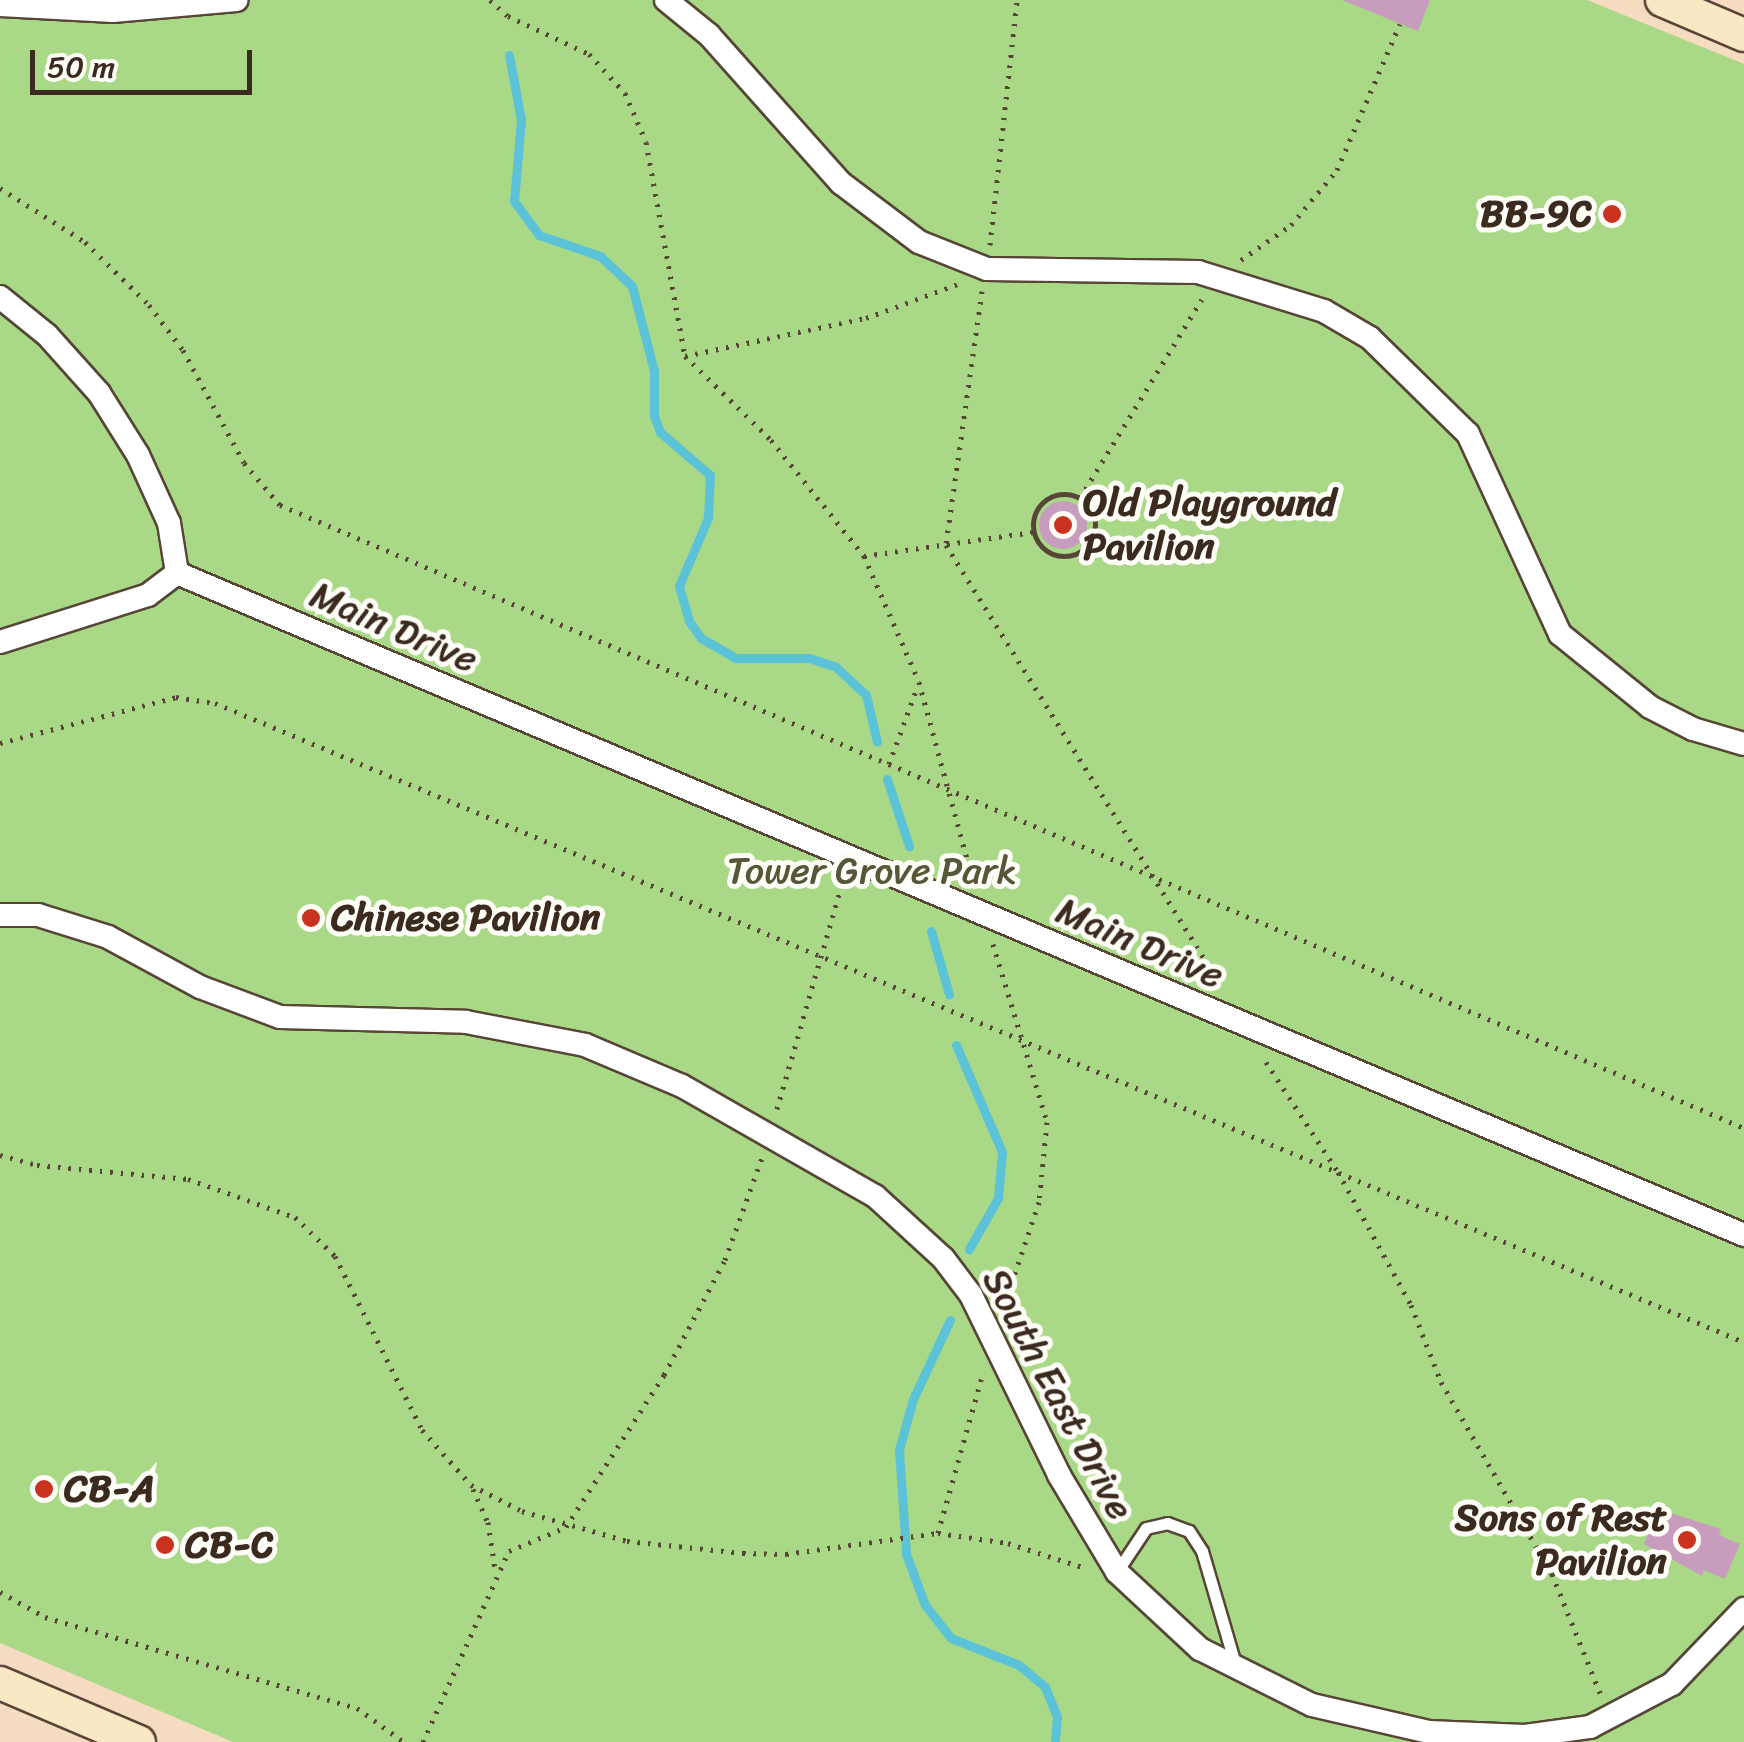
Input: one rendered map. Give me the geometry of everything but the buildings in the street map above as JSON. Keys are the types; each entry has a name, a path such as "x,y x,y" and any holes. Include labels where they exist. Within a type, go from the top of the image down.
{"main road":[{"path":"1662,0 1744,35"},
{"path":"0,1683 139,1742"}],"street":[{"path":"0,5 114,11 237,0"},
{"path":"666,0 709,35 841,183 919,242 988,269 1198,272 1324,311 1370,338 1468,434 1560,634 1650,707 1692,729 1744,744"},
{"path":"0,297 47,335 99,393 169,523 177,573 148,595 49,632 0,642"},
{"name":"Main Drive","path":"177,573 1744,1234"},
{"name":"South East Drive","path":"0,915 38,915 108,936 200,987 280,1017 466,1022 585,1045 682,1086 876,1196 914,1228 971,1295 1117,1572 1200,1649 1237,1671 1312,1704 1391,1726 1483,1737 1558,1733 1610,1720 1672,1684 1744,1609"}],"lane":[{"path":"1117,1572 1146,1528 1166,1523 1188,1531 1202,1551 1237,1671"}],"path":[{"path":"490,0 508,16 589,54 625,93 646,142 685,356 770,440 864,556 919,682 982,914 1028,1047 1047,1122 1044,1174 938,1533"},
{"path":"685,356 866,318 945,292 988,269 1017,0"},
{"path":"0,188 85,242 149,305 183,350 244,463 280,504 1744,1128"},
{"path":"1056,494 1080,498 1095,521 1091,540 1069,556 1046,551 1033,532 1038,507 1056,494"},
{"path":"864,556 1033,532"},
{"path":"890,764 919,682"},
{"path":"0,742 176,697 216,702 1028,1047 1744,1342"},
{"path":"423,1742 496,1572 509,1551 566,1527 695,1319 724,1260 769,1135 850,858"},
{"path":"0,1154 37,1165 188,1179 296,1218 335,1256 422,1430 471,1484 488,1522 496,1572"},
{"path":"471,1484 566,1527 627,1541 744,1554 818,1551 896,1536 938,1533 1117,1572"},
{"path":"0,1592 45,1617 357,1708 404,1742"}],"green space":[{"name":"Tower Grove Park","path":"0,0 1587,0 1744,64 1744,1742 233,1742 0,1643"}],"waterway":[{"path":"509,55 521,120 514,201 539,235 600,256 632,286 654,371 654,416 660,432 710,475 708,518 679,586 689,621 701,638 735,658 809,658 836,667 866,695 877,742"},
{"path":"887,779 909,846"},
{"path":"931,931 949,994"},
{"path":"956,1045 1002,1152 998,1198 969,1249"},
{"path":"950,1320 913,1399 899,1450 906,1554 925,1605 951,1638 1019,1665 1045,1687 1057,1717 1055,1742"}],"place":[{"name":"BB-9C","path":"1612,214"},
{"name":"Old Playground Pavilion","path":"1063,525"},
{"name":"Chinese Pavilion","path":"311,918"},
{"name":"CB-A","path":"44,1489"},
{"name":"Sons of Rest Pavilion","path":"1687,1540"},
{"name":"CB-C","path":"165,1545"}]}
